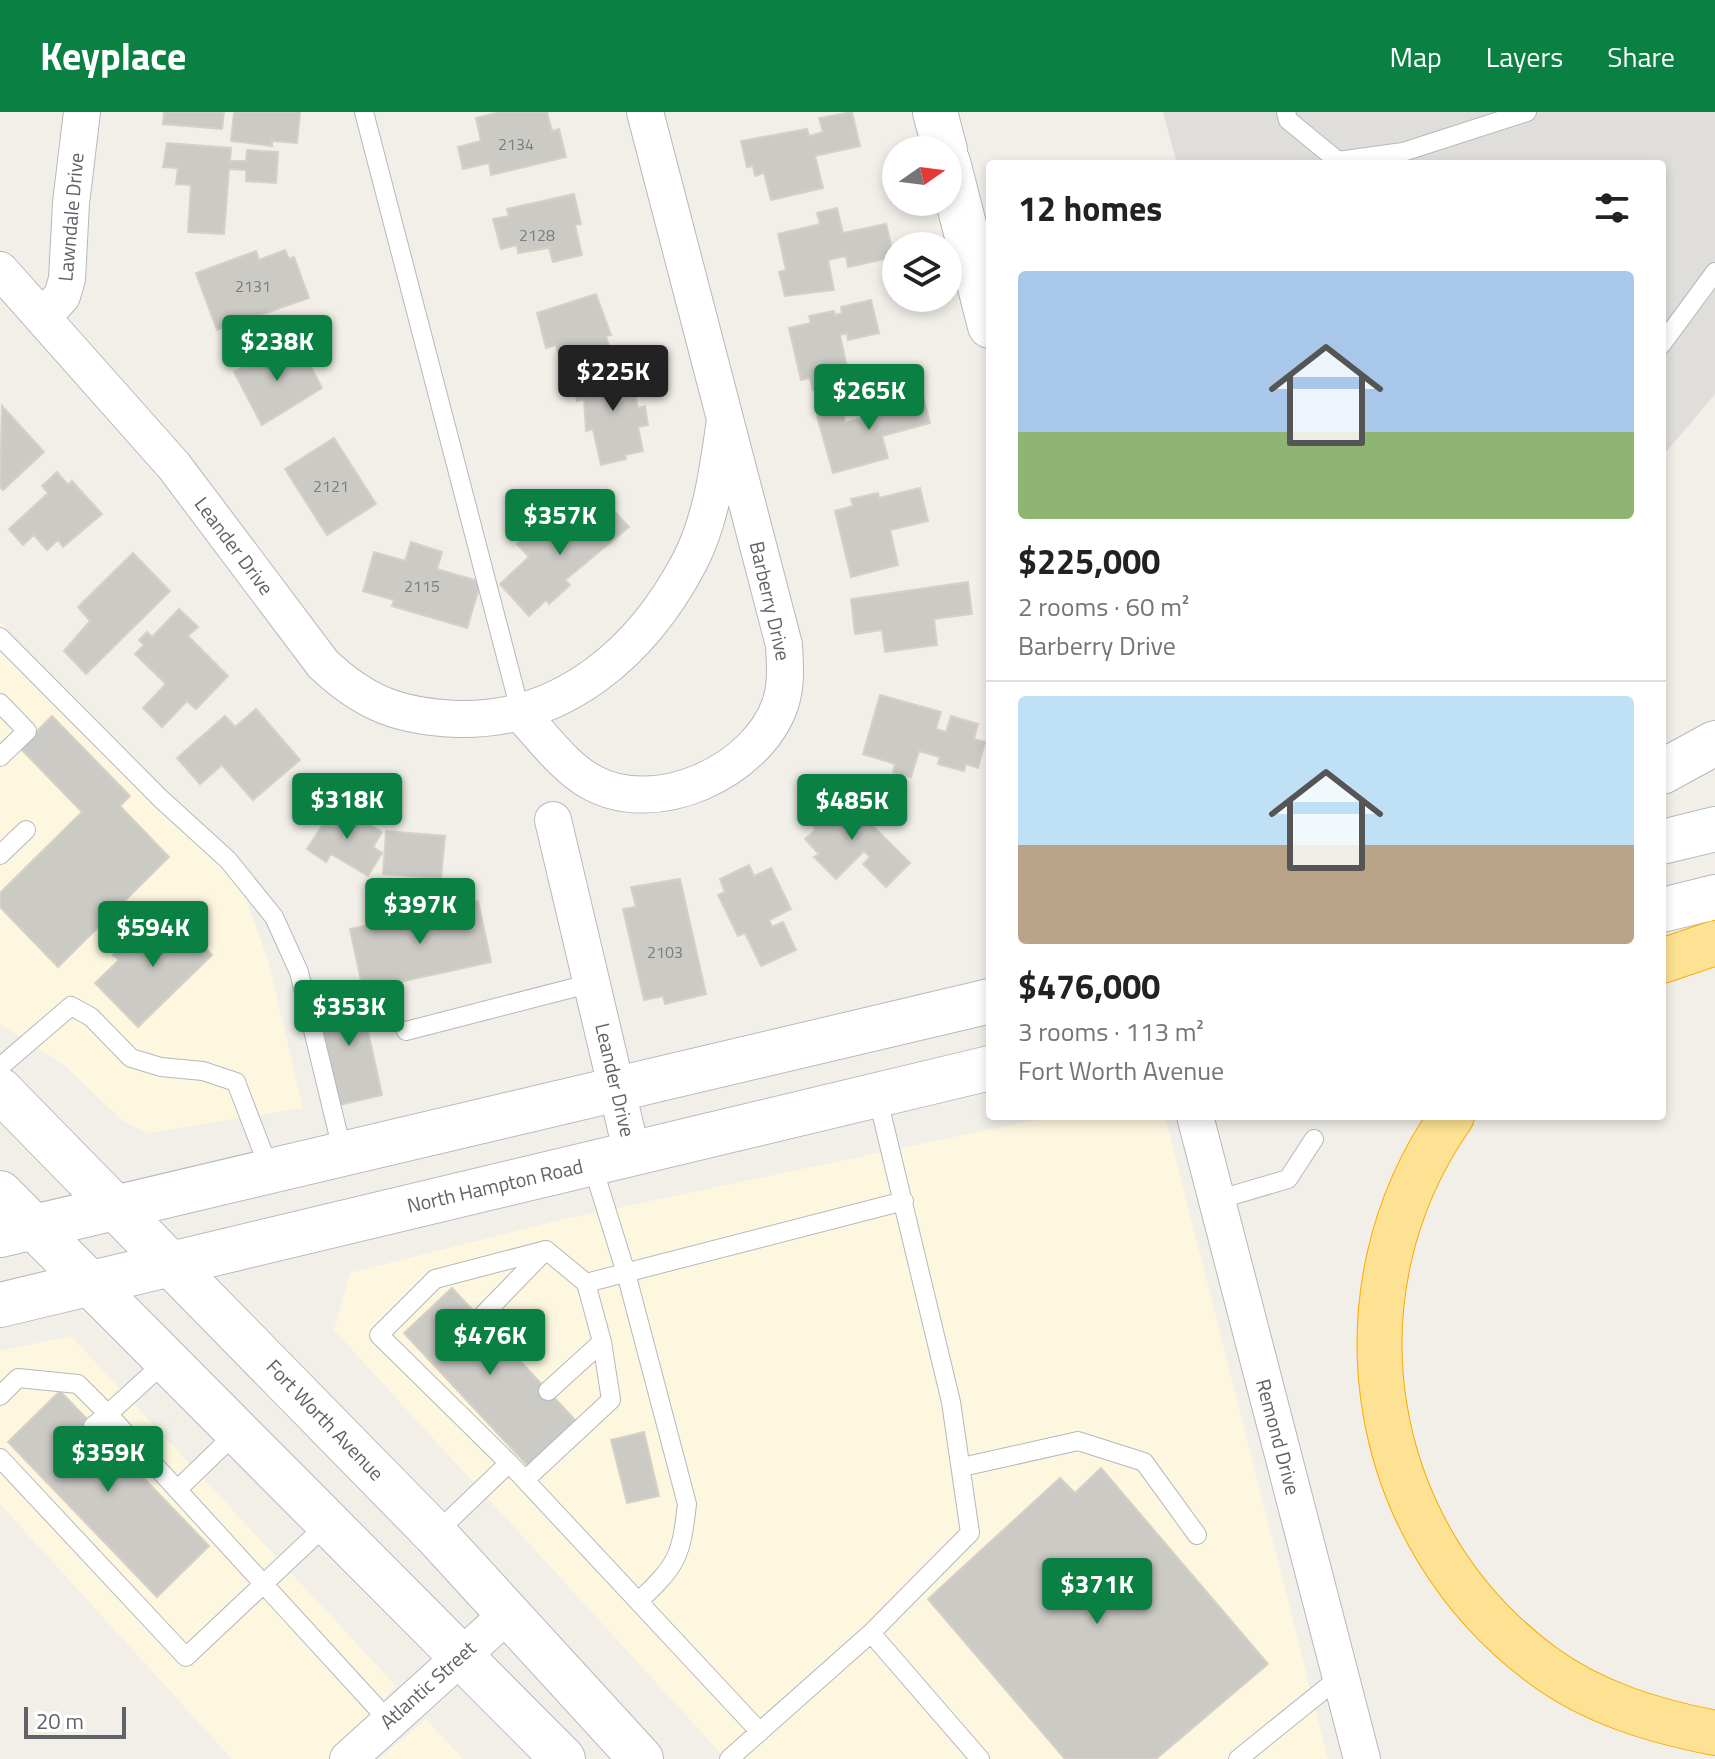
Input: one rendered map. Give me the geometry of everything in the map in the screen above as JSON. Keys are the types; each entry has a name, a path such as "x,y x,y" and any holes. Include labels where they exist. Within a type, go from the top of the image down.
{"highway":[{"path":"1666,960 1715,943"},
{"path":"1449,1120 1431,1146 1406,1202 1387,1264 1377,1332 1381,1400 1394,1455 1419,1517 1448,1569 1496,1626 1544,1666 1602,1700 1663,1723 1715,1733"}],"main road":[{"path":"935,112 941,136"},
{"path":"962,216 986,310"},
{"path":"1666,770 1715,743"},
{"path":"1666,841 1715,829"},
{"path":"1666,909 1715,897"},
{"path":"16,1231 986,1002"},
{"name":"North Hampton Road","path":"0,1305 986,1069"},
{"name":"Fort Worth Avenue","path":"0,1090 435,1534 641,1759"},
{"path":"0,1193 16,1231 92,1283 326,1525 463,1655 563,1759"}],"street":[{"name":"Lawndale Drive","path":"44,316 62,296 67,279 74,169 82,112"},
{"name":"Barberry Drive","path":"645,112 784,645 786,683 779,709 757,742 724,772 659,793 622,792 591,782 521,714 556,702 614,664 664,603 691,560 707,515 725,420"},
{"name":"Leander Drive","path":"0,270 174,466 323,664 352,692 385,707 427,718 471,719 521,714"},
{"name":"Leander Drive","path":"553,820 617,1089 612,1158"},
{"name":"Remond Drive","path":"1196,1120 1362,1759"},
{"name":"Atlantic Street","path":"348,1759 509,1613"}],"lane":[{"path":"364,112 521,714"},
{"path":"1286,112 1288,120 1337,160"},
{"path":"1345,160 1403,152 1527,112"},
{"path":"1666,339 1715,272"},
{"path":"0,637 161,799 228,860 274,917 299,972 343,1154"},
{"path":"0,703 27,731 0,757"},
{"path":"0,855 26,830"},
{"path":"406,1031 592,983"},
{"path":"0,1067 71,1006 91,1017 131,1058 161,1067 203,1071 236,1082 270,1171"},
{"path":"729,1759 871,1633 970,1533 951,1402 877,1095"},
{"path":"1217,1200 1288,1179 1314,1139"},
{"path":"612,1158 626,1273 687,1504 684,1536 672,1569 640,1600"},
{"path":"586,1283 904,1201"},
{"path":"525,1480 611,1400 602,1342 586,1283 546,1250"},
{"path":"480,1318 546,1250"},
{"path":"546,1250 435,1279 379,1335 428,1371 498,1443 509,1463 760,1732"},
{"path":"548,1391 602,1342"},
{"path":"93,1426 167,1360"},
{"path":"0,1396 18,1378 78,1384 108,1414 155,1477 178,1489 188,1512 266,1583 388,1720"},
{"path":"178,1489 237,1432"},
{"path":"962,1467 1078,1441 1144,1462 1197,1535"},
{"path":"0,1458 33,1481 90,1541 114,1581 186,1657 326,1525"},
{"path":"435,1534 509,1463"},
{"path":"114,1581 129,1567"},
{"path":"871,1633 980,1759"},
{"path":"1238,1759 1341,1676"}],"shaded area":[{"path":"1163,112 1715,112 1715,394 1666,452 1666,160 1176,160"},
{"path":"0,622 231,859 268,960 303,1108 148,1133 123,1121 64,1065 0,1024"},
{"path":"1034,1120 1166,1120 1328,1759 726,1759 334,1330 350,1273 556,1221"},
{"path":"71,1336 396,1686 331,1759 232,1759 0,1504 0,1351"},
{"path":"426,1719 463,1759 379,1759"}],"building":[{"path":"164,112 224,112 222,129 163,124"},
{"path":"234,112 300,112 297,143 272,141 272,146 231,141"},
{"path":"500,112 547,112 552,131 559,129 566,157 491,175 489,163 463,169 458,147 481,141 476,118"},
{"path":"852,112 860,146 815,156 823,188 771,200 764,173 755,176 753,166 747,167 741,141 807,129 809,136 823,132 819,118"},
{"path":"167,143 231,148 230,161 246,161 247,150 278,152 276,183 246,181 246,170 229,169 224,234 188,232 191,185 176,184 178,168 163,167"},
{"path":"574,194 581,224 575,225 582,255 553,262 549,248 518,253 517,245 501,249 493,219 509,216 507,209"},
{"path":"837,208 843,233 886,224 888,232 882,232 882,260 848,267 846,256 828,260 834,290 785,296 779,272 786,270 778,234 820,224 817,213"},
{"path":"285,250 289,259 294,257 309,298 217,330 196,273 256,251 259,260"},
{"path":"596,294 611,335 606,336 611,354 562,367 556,345 546,348 537,313"},
{"path":"871,300 879,333 848,340 847,333 840,335 850,382 813,390 810,378 801,380 789,328 811,323 809,316 834,311 835,315 842,313 841,307"},
{"path":"283,346 291,360 304,353 322,388 262,425 234,372"},
{"path":"634,365 639,390 627,392 628,396 635,395 638,408 645,406 648,425 638,427 643,451 601,465 593,429 586,431 584,399 577,401 573,384 601,378 600,372"},
{"path":"921,389 930,423 882,436 888,458 833,473 817,416 842,409 845,423 895,409 892,397"},
{"path":"2,406 44,452 3,490 0,487"},
{"path":"334,438 376,504 327,535 285,469"},
{"path":"57,472 68,485 72,481 102,514 63,547 58,540 47,550 34,535 23,545 9,529 48,493 42,486"},
{"path":"920,488 928,521 890,530 898,565 851,577 835,511 853,506 851,499 878,493 879,498"},
{"path":"604,500 629,527 565,580 570,585 549,604 546,600 529,616 500,584 529,557 517,544 540,524 557,543"},
{"path":"411,542 442,552 437,569 481,582 467,628 392,606 394,600 363,591 374,552 405,561"},
{"path":"133,553 170,591 86,674 64,651 90,621 78,607"},
{"path":"968,582 972,614 934,619 937,645 885,652 882,630 855,634 851,599"},
{"path":"179,609 198,627 188,636 228,676 196,709 187,701 162,727 143,708 166,684 135,654 144,645 139,640 147,632 152,637"},
{"path":"880,695 941,712 936,729 946,732 951,716 978,724 974,739 985,742 978,768 966,764 964,771 938,764 940,757 919,751 911,777 893,772 895,764 863,754"},
{"path":"256,709 300,760 253,800 222,765 200,784 177,758 225,716 235,727"},
{"path":"52,716 130,796 120,806 169,857 58,967 0,907 0,893 82,812 20,748"},
{"path":"839,792 910,863 886,887 863,864 870,857 864,851 836,879 814,857 819,854 805,839 816,829 808,821"},
{"path":"336,804 382,832 373,847 382,853 368,876 331,854 326,862 307,849"},
{"path":"386,831 445,836 441,878 383,874"},
{"path":"749,865 754,876 771,868 791,909 769,920 772,927 783,922 796,950 761,966 745,933 738,936 718,895 725,892 720,879"},
{"path":"680,879 706,994 665,1004 663,996 644,1000 623,909 636,907 631,887"},
{"path":"478,901 491,962 363,990 350,929"},
{"path":"170,911 212,955 138,1027 95,983 119,960 113,955 129,940 134,946"},
{"path":"359,991 382,1095 339,1105 315,1001"},
{"path":"452,1288 576,1421 528,1466 404,1333"},
{"path":"60,1391 209,1546 157,1597 8,1442"},
{"path":"644,1432 659,1496 627,1503 611,1440"},
{"path":"1101,1468 1268,1664 1156,1759 1065,1759 928,1599 1060,1478 1075,1493"}]}
